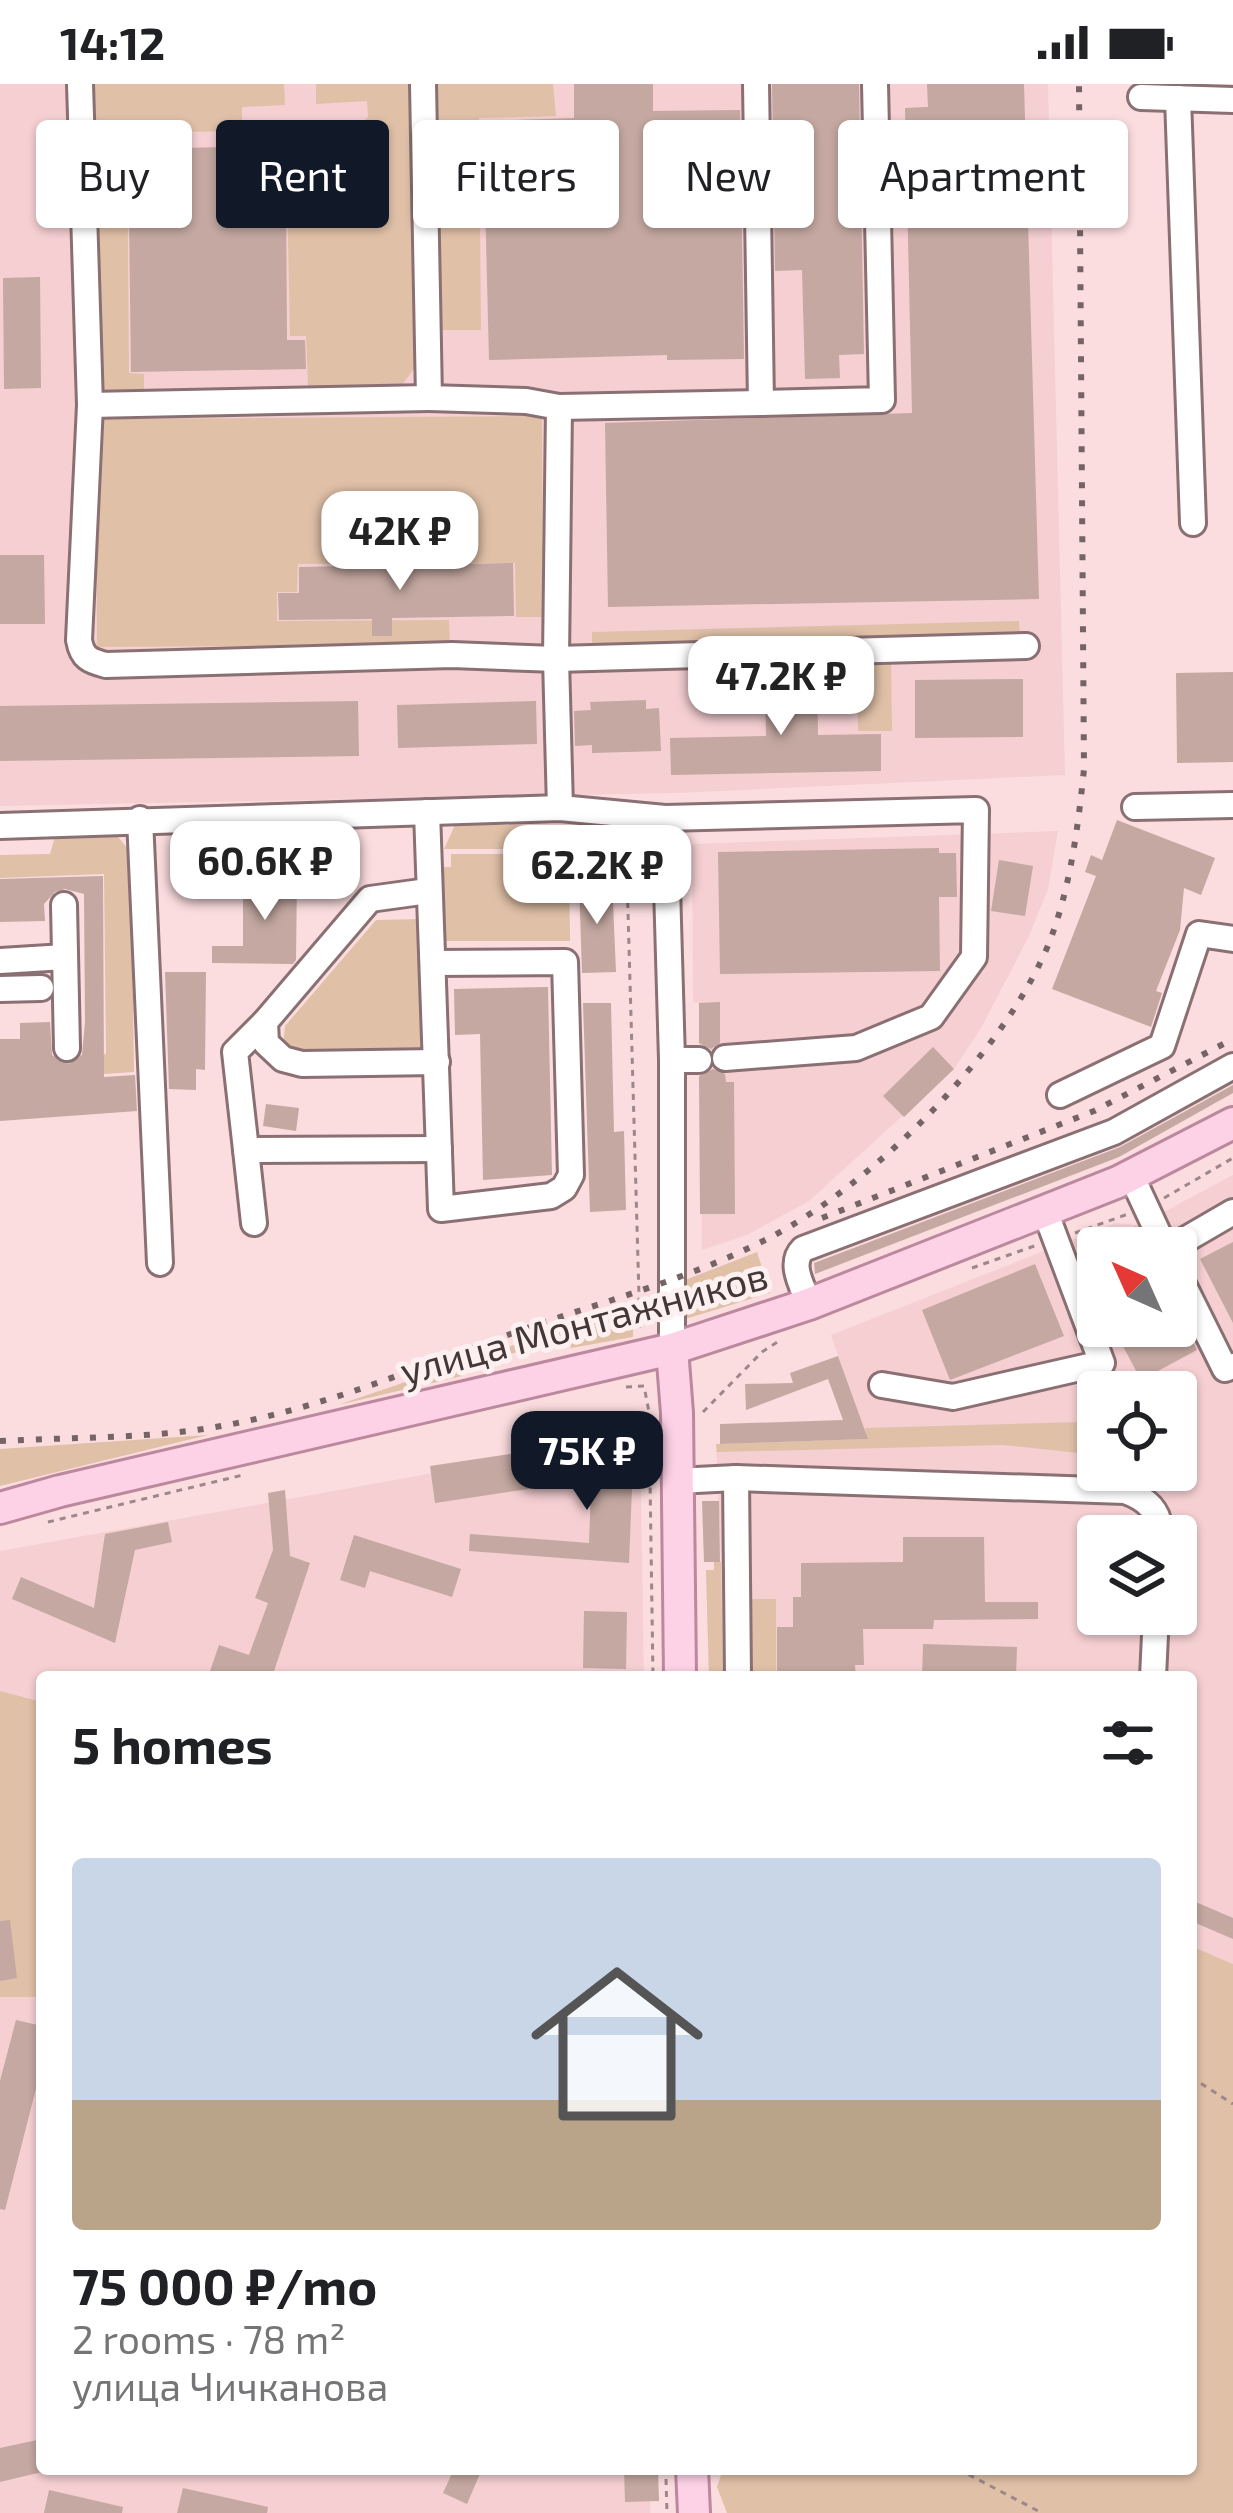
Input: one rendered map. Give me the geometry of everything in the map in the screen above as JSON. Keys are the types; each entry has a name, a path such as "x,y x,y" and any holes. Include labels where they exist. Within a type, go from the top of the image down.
{"main road":[{"name":"улица Монтажников","path":"0,1508 642,1370 672,1349 1050,1225 1132,1175 1233,1123"},
{"path":"672,1349 680,1671"},
{"path":"692,2475 694,2513"}],"lane":[{"path":"80,84 90,405 79,640 92,662 452,655 556,658 1026,646"},
{"path":"423,84 429,398"},
{"path":"756,84 760,403"},
{"path":"90,405 429,398 526,401 559,407 882,400 875,84"},
{"path":"1141,97 1233,100"},
{"path":"1178,98 1193,524"},
{"path":"559,407 556,658 569,809"},
{"path":"1135,807 1233,805"},
{"path":"0,826 569,809 665,818 976,810 974,957 931,1017 856,1048 725,1058"},
{"path":"427,812 441,1209 550,1196 564,1188 571,1175 565,962 434,964"},
{"path":"665,818 672,1060 672,1349"},
{"path":"140,819 160,1263"},
{"path":"254,1223 235,1052 370,899 428,891"},
{"path":"64,905 67,1048"},
{"path":"1060,1096 1162,1046 1199,934 1233,939"},
{"path":"0,961 64,957"},
{"path":"0,989 41,988"},
{"path":"265,1022 266,1043 274,1053 302,1064 437,1062"},
{"path":"672,1060 699,1060"},
{"path":"809,1304 796,1266 797,1254 803,1250 1114,1132 1233,1066"},
{"path":"246,1150 439,1149"},
{"path":"1132,1175 1156,1227"},
{"path":"1197,1232 1233,1212"},
{"path":"882,1385 953,1397 1102,1363 1050,1225"},
{"path":"1197,1312 1226,1369 1233,1366"},
{"path":"736,1478 738,1671"},
{"path":"676,1480 1124,1491 1145,1500 1157,1515"},
{"path":"1153,1671 1155,1635"}],"path":[{"path":"569,809 580,843 626,842 642,1370 649,1412 653,1671"},
{"path":"964,1270 1050,1225 1145,1208 1233,1158"},
{"path":"702,1413 762,1352 791,1334"},
{"path":"626,1387 642,1370"},
{"path":"38,1524 241,1476"},
{"path":"1197,2082 1233,2104"},
{"path":"666,2475 667,2513"},
{"path":"969,2475 1042,2513"}],"shaded area":[{"path":"0,84 1048,84 1049,120 838,120 838,228 1052,228 1065,775 678,793 0,806"},
{"path":"91,84 284,84 285,105 242,107 242,120 216,120 216,131 192,132 192,120 92,120"},
{"path":"316,84 413,84 416,366 401,386 308,387 306,336 290,336 288,228 389,228 389,120 365,120 367,101 316,104"},
{"path":"435,84 553,84 556,116 435,120"},
{"path":"95,228 128,228 129,373 144,374 144,397 99,395"},
{"path":"437,228 480,228 481,330 438,330"},
{"path":"542,416 543,617 516,617 515,563 298,564 297,592 277,592 277,621 449,620 450,645 97,647 96,419"},
{"path":"1019,621 1020,635 592,645 592,632"},
{"path":"891,659 892,731 858,731 857,660"},
{"path":"455,825 570,825 569,849 444,849"},
{"path":"58,826 115,833 131,853 134,1072 59,1077 59,1056 106,1054 104,874 0,878 0,855 50,854"},
{"path":"1058,831 1048,889 1028,938 954,1069 809,1201 747,1235 702,1250 692,844"},
{"path":"451,854 569,854 570,941 441,941 441,867 451,867"},
{"path":"422,919 425,1046 421,1053 299,1058 283,1045 285,1026 376,920"},
{"path":"1233,1175 1233,1964 1197,1949 1197,1671 709,1671 706,1570 714,1570 714,1562 721,1561 716,1444 867,1439 831,1335 1077,1238 1077,1347 1197,1347 1197,1227 1105,1227 1139,1225"},
{"path":"757,1252 770,1293 682,1320 680,1282"},
{"path":"634,1304 633,1337 571,1348 569,1339 466,1365 462,1376 338,1405"},
{"path":"1077,1422 1077,1453 1003,1445 717,1452 716,1444 867,1439 865,1428"},
{"path":"208,1435 0,1486 0,1449"},
{"path":"640,1436 644,1671 36,1671 36,2475 650,2475 650,2513 0,2513 0,1551"},
{"path":"714,1562 721,1562 723,1671 709,1671 706,1570 714,1570"},
{"path":"747,1599 776,1599 776,1671 747,1671"},
{"path":"0,1691 36,1700 36,1997 0,1997"},
{"path":"1197,1949 1233,1964 1233,2513 727,2513 717,2487 721,2475 1197,2475"}],"building":[{"path":"574,84 653,84 653,111 740,110 740,120 643,120 643,228 742,228 744,359 667,360 667,355 489,360 486,228 619,228 619,120 513,120 574,118"},
{"path":"772,84 859,84 860,120 838,120 838,228 862,228 864,354 839,355 840,378 805,379 802,270 775,271 774,228 814,228 814,120 773,120"},
{"path":"927,84 1024,84 1025,120 905,120 905,108 928,107"},
{"path":"216,147 216,228 286,228 287,340 305,340 306,369 131,372 129,228 192,228 192,148"},
{"path":"908,228 1028,228 1039,599 608,607 605,423 912,413"},
{"path":"40,277 41,388 4,389 3,278"},
{"path":"0,555 44,555 45,624 0,624"},
{"path":"513,563 514,616 392,618 392,636 372,636 372,619 279,620 278,593 299,593 299,567"},
{"path":"817,668 818,735 881,734 881,771 671,775 670,738 766,736 765,670"},
{"path":"1233,672 1233,762 1177,763 1176,673"},
{"path":"1023,679 1023,737 915,738 915,680"},
{"path":"646,700 646,709 659,708 661,751 592,753 592,745 575,746 574,711 591,710 590,702"},
{"path":"358,701 359,756 0,761 0,706"},
{"path":"536,701 537,744 398,748 397,705"},
{"path":"1117,820 1215,858 1201,895 1184,888 1180,930 1156,991 1162,993 1151,1027 1052,989 1096,876 1085,872 1091,855 1102,860"},
{"path":"939,848 939,853 956,853 957,897 939,897 940,971 720,974 718,852"},
{"path":"999,860 1033,866 1025,916 991,911"},
{"path":"103,876 104,1077 135,1075 137,1111 0,1121 0,1039 20,1039 20,1023 50,1022 52,1055 69,1064 82,1055 85,1022 84,894 65,889 55,892 44,904 45,921 0,922 0,879"},
{"path":"243,876 297,876 293,964 212,963 212,946 243,946"},
{"path":"612,880 616,972 582,973 579,882"},
{"path":"165,972 206,972 205,1070 196,1069 196,1090 169,1089"},
{"path":"548,987 552,1175 483,1180 480,1034 455,1035 454,989"},
{"path":"720,1002 720,1043 711,1049 699,1043 699,1003"},
{"path":"583,1003 611,1003 614,1132 624,1131 626,1210 590,1212"},
{"path":"933,1047 954,1069 904,1117 883,1096"},
{"path":"713,1069 725,1074 726,1082 734,1082 735,1214 700,1214 699,1076"},
{"path":"1233,1085 1233,1093 1119,1157 815,1274 814,1263 1120,1147"},
{"path":"266,1104 299,1108 296,1131 263,1126"},
{"path":"1233,1242 1233,1323 1200,1259"},
{"path":"1035,1264 1064,1336 950,1380 922,1310"},
{"path":"1123,1347 1197,1350 1158,1371 1136,1371"},
{"path":"838,1356 868,1439 720,1444 720,1424 843,1420 828,1379 746,1410 745,1384 793,1383 790,1373"},
{"path":"629,1437 633,1464 629,1563 469,1551 470,1534 589,1543 592,1464 588,1465 585,1443"},
{"path":"544,1449 549,1486 435,1503 430,1466"},
{"path":"285,1490 290,1556 310,1563 274,1671 210,1671 219,1645 249,1655 268,1603 255,1598 273,1550 268,1493"},
{"path":"702,1501 719,1501 720,1562 704,1562"},
{"path":"168,1522 172,1542 135,1550 115,1643 12,1599 21,1577 94,1608 105,1534"},
{"path":"354,1535 461,1569 452,1597 370,1571 365,1588 340,1580"},
{"path":"903,1537 984,1537 985,1602 1038,1602 1038,1619 934,1620 933,1629 863,1629 864,1665 855,1665 856,1671 777,1671 777,1627 793,1627 793,1597 801,1597 801,1563 903,1562"},
{"path":"584,1611 627,1612 626,1669 583,1668"},
{"path":"923,1644 1017,1647 1016,1671 922,1671"},
{"path":"1197,1903 1233,1918 1233,1939 1197,1924"},
{"path":"10,1920 17,1978 0,1981 0,1921"},
{"path":"16,2020 36,2025 36,2089 5,2210 0,2209 0,2081"},
{"path":"36,2440 36,2473 0,2482 0,2448"},
{"path":"451,2475 479,2475 467,2504 443,2493"},
{"path":"624,2475 658,2475 659,2501 625,2502"},
{"path":"183,2488 268,2507 267,2513 177,2513"},
{"path":"49,2490 123,2507 122,2513 44,2513"}],"railway":[{"path":"0,1441 171,1433 266,1417 342,1395 681,1276 740,1252 810,1214 893,1149 971,1068 1004,1025 1051,938 1069,876 1082,791 1079,84"},
{"path":"822,1218 1094,1111 1233,1039"}]}
